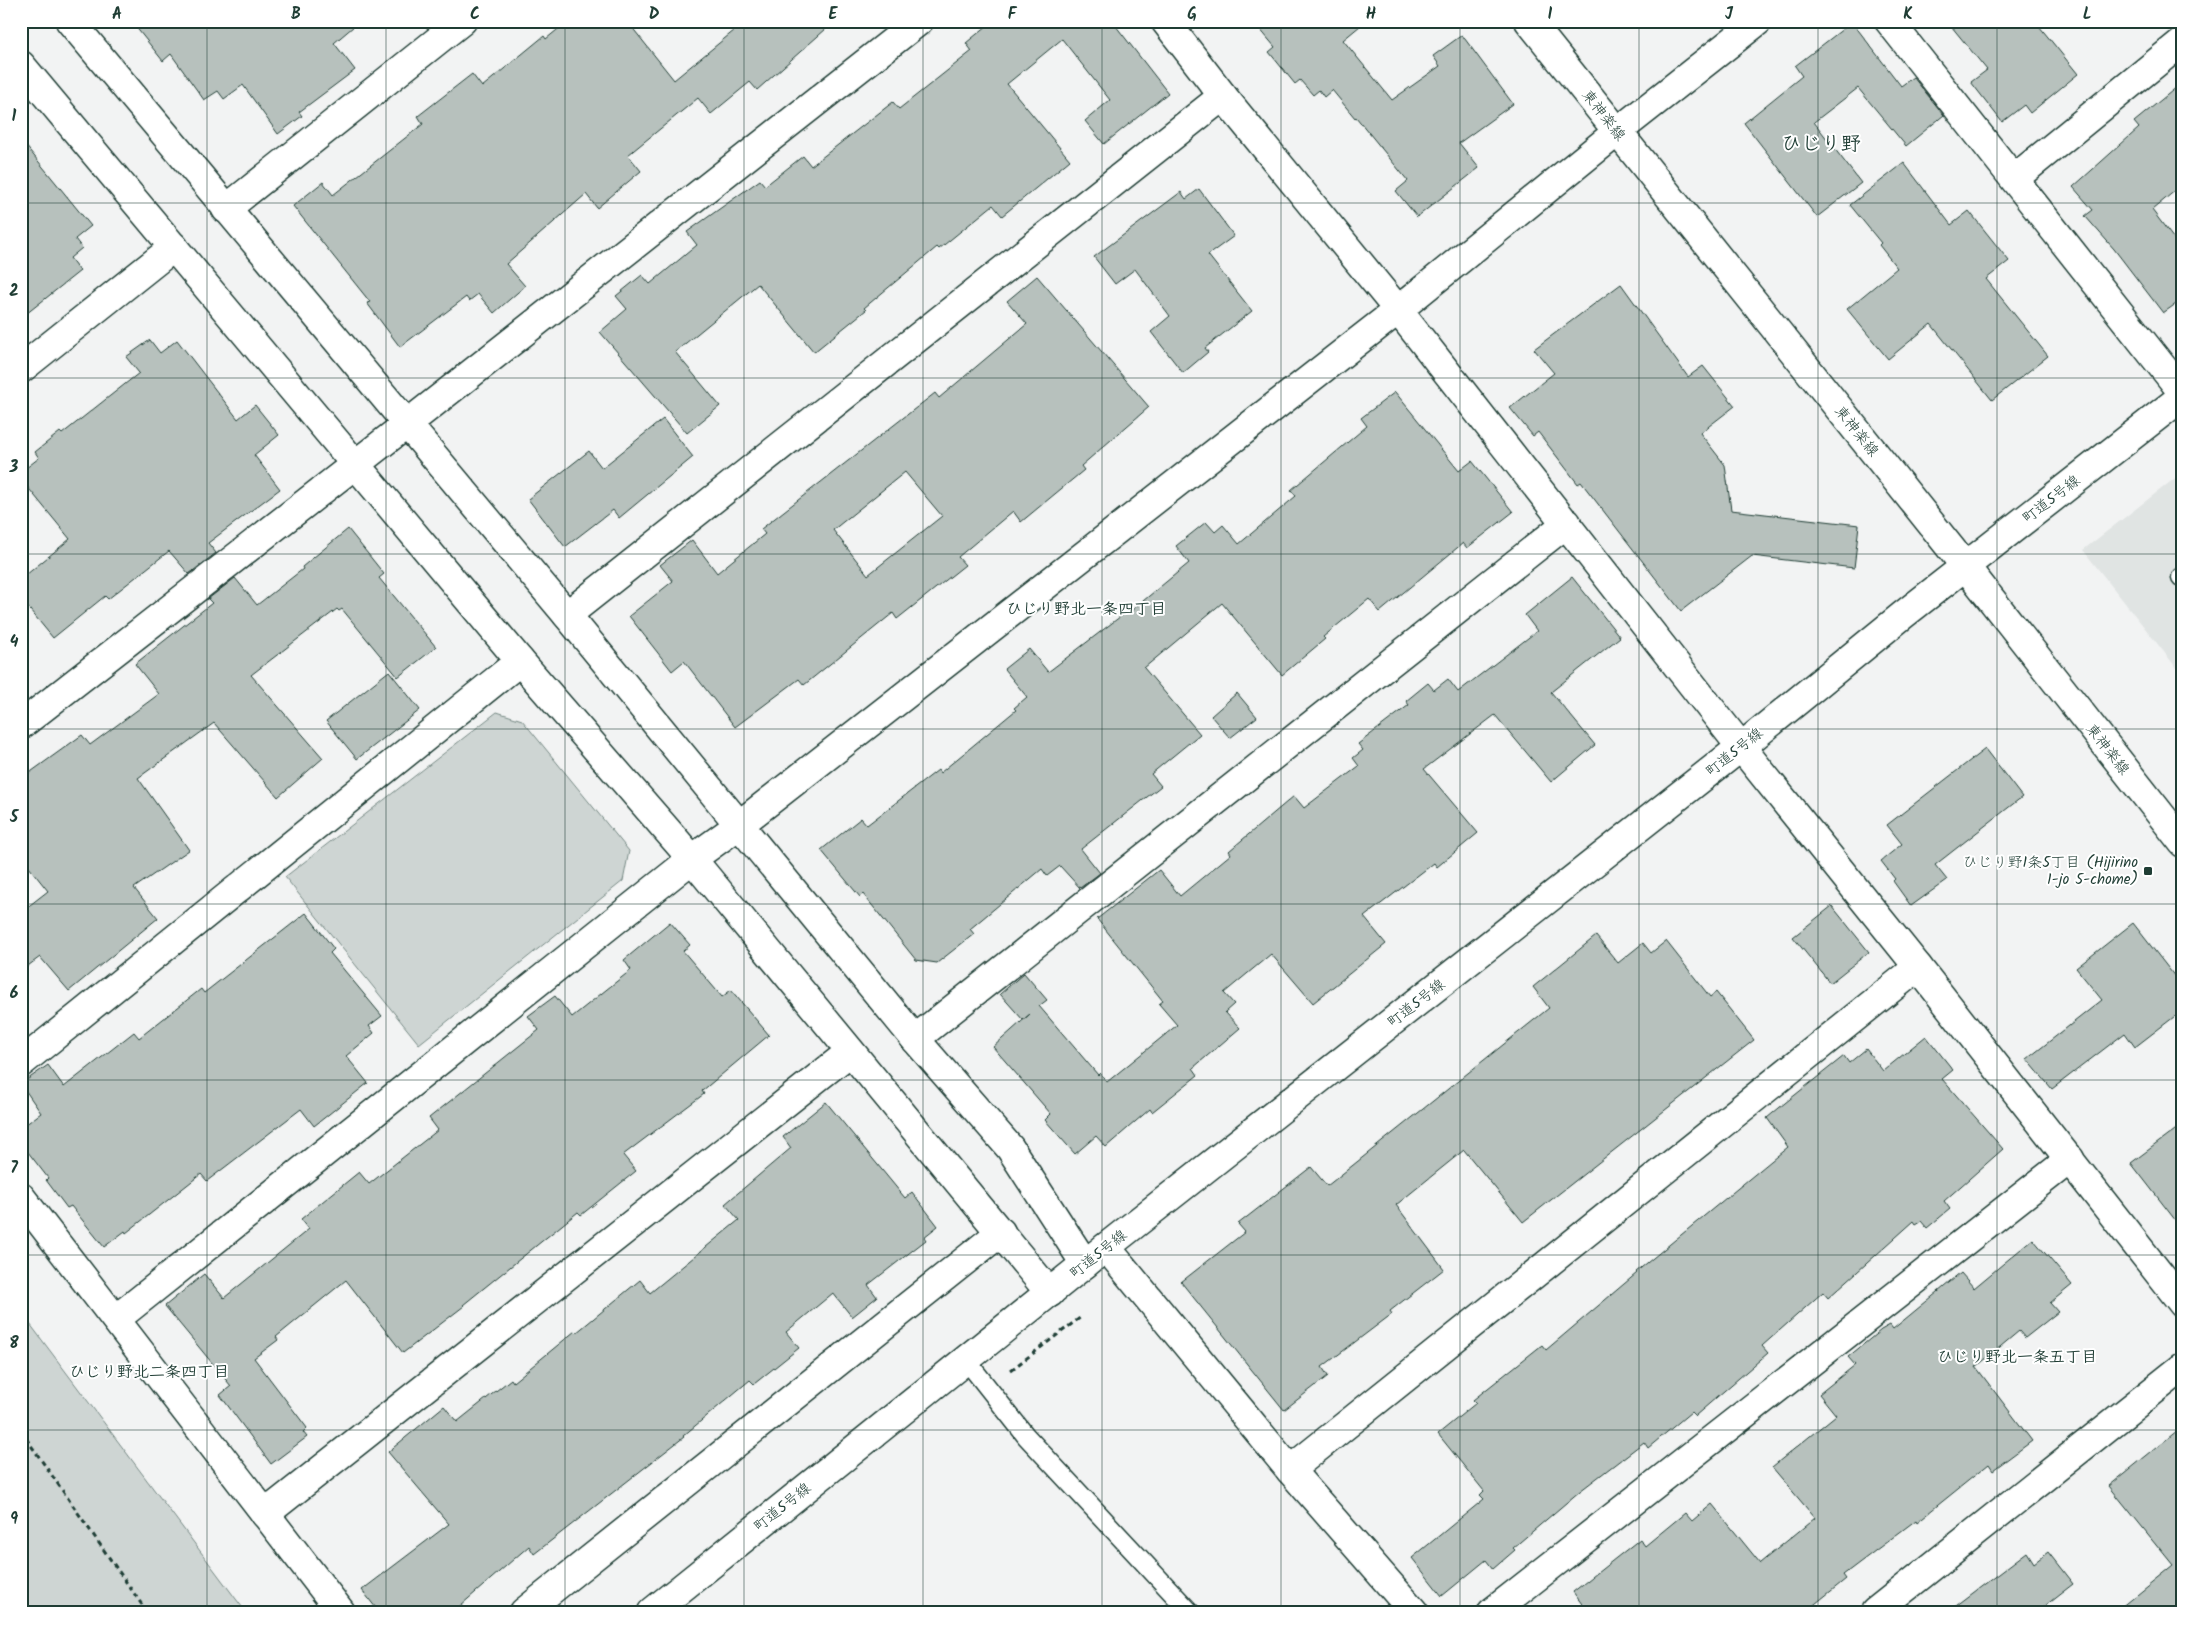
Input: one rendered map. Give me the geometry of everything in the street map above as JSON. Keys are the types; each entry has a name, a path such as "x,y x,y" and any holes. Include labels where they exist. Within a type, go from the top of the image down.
{"street":[{"path":"70,21 568,615 915,1039 1010,1148 1085,1264"},
{"path":"226,209 462,21"},
{"path":"21,725 919,21"},
{"path":"1165,21 1223,96 1398,310 1741,747 1918,967 2183,1304"},
{"name":"東神楽線","path":"1529,21 1965,566 2183,843"},
{"path":"116,1319 692,859 739,825 1398,310 1617,132 1758,21"},
{"path":"1889,21 2183,392"},
{"path":"2015,178 2183,41"},
{"path":"21,65 520,661 692,859 1050,1293"},
{"path":"568,615 1223,96"},
{"path":"21,370 174,247"},
{"name":"町道5号線","path":"652,1612 1106,1247 1741,747 1965,566 2183,396"},
{"path":"915,1039 1566,523"},
{"path":"21,1063 520,661"},
{"path":"1290,1470 1918,967"},
{"path":"265,1514 850,1052"},
{"path":"1492,1612 2070,1159"},
{"path":"21,1197 341,1612"},
{"path":"524,1612 1000,1232"},
{"path":"1106,1247 1290,1470 1414,1612"},
{"path":"1875,1612 2183,1367"}],"lane":[{"path":"966,1360 1026,1436 1190,1612"}],"path":[{"path":"21,1431 147,1612"}],"shaded area":[{"path":"2183,472 2183,676 2083,550"},
{"path":"497,712 522,720 629,851 623,881 419,1044 285,877"},
{"path":"21,1312 236,1599 246,1612 21,1612"}],"building":[{"path":"131,21 360,21 334,43 355,70 299,112 302,116 278,134 243,85 224,99 218,91 204,100 171,54 163,61"},
{"path":"568,21 627,21 674,80 746,21 835,21 757,90 750,82 711,114 698,98 628,155 641,171 597,208 586,194 506,264 525,286 494,313 478,294 469,301 466,297 400,347 367,303 370,302 293,206 323,182 333,195 423,124 418,116 472,74 482,87 544,36 546,39"},
{"path":"993,21 1112,21 1168,93 1104,144 1085,121 1110,100 1062,39 1007,84 1070,160 1002,216 993,205 939,249 937,247 864,308 866,310 814,352 758,284 675,352 720,406 687,433 600,332 627,309 616,296 642,275 650,284 697,245 687,232 760,180 765,186 803,156 811,166 893,102 899,109 972,51 966,43"},
{"path":"1253,21 1366,21 1343,40 1392,100 1440,66 1433,56 1462,35 1513,104 1459,143 1479,168 1417,217 1396,191 1408,181 1356,117 1332,90 1324,97 1319,90 1313,95 1300,80 1295,84 1269,52 1275,47"},
{"path":"1947,21 2035,21 2078,74 2030,113 2024,105 2002,122 1971,82 1987,70"},
{"path":"1852,22 1901,86 1913,77 1944,115 1906,146 1858,88 1814,122 1861,183 1817,217 1744,123 1802,76 1795,66"},
{"path":"2183,82 2183,184 2152,210 2183,251 2183,299 2163,313 2114,249 2085,216 2093,210 2073,187 2139,128 2134,122"},
{"path":"21,140 91,226 75,239 82,248 70,258 80,271 21,318"},
{"path":"1904,163 1951,225 1969,211 2009,261 1986,279 2048,356 1992,400 1931,324 1888,359 1847,309 1897,268 1879,245 1881,243 1850,205"},
{"path":"1199,189 1234,236 1208,255 1252,311 1205,348 1208,352 1183,373 1151,332 1170,316 1135,269 1115,284 1094,257 1181,192 1186,199"},
{"path":"1037,276 1149,407 1081,466 1084,470 1021,522 1013,511 958,557 965,565 897,619 893,613 804,685 799,679 735,727 684,661 672,671 629,616 673,581 660,565 692,540 717,573 765,534 761,529 935,393 939,398 1027,324 1007,301","holes":["905,472 942,516 868,575 833,530"]},
{"path":"1621,284 1688,377 1703,366 1735,406 1700,433 1725,465 1731,510 1859,525 1854,568 1752,556 1681,611 1581,482 1578,484 1538,432 1533,436 1510,408 1554,373 1534,349"},
{"path":"150,340 160,353 177,340 238,419 255,405 279,435 254,455 280,489 208,543 216,553 189,574 169,551 108,599 105,596 53,638 21,599 21,579 70,539 21,479 21,472 39,458 35,452 60,432 62,434 139,373 126,357"},
{"path":"1395,392 1459,471 1472,461 1513,512 1467,548 1463,543 1380,612 1369,599 1323,637 1325,639 1282,675 1222,603 1144,668 1200,734 1151,774 1161,786 1081,849 1100,873 1080,888 1060,866 1047,876 1042,869 970,929 974,934 937,963 916,960 863,894 860,897 821,850 861,818 867,825 938,770 940,773 1016,710 1014,708 1027,697 1004,669 1029,649 1048,672 1125,613 1126,615 1189,563 1176,546 1206,522 1215,532 1223,525 1239,544 1296,496 1291,490 1367,426 1361,418"},
{"path":"663,419 693,457 619,518 613,510 565,547 528,499 589,451 602,468"},
{"path":"348,529 384,574 379,578 436,647 398,677 342,609 339,611 337,609 251,675 323,758 278,797 214,723 138,778 189,850 134,888 158,918 69,991 40,957 21,971 21,912 48,891 21,857 21,779 82,735 90,745 159,694 135,664 212,603 208,599 235,578 257,605 303,569 302,567"},
{"path":"1572,577 1620,637 1551,692 1595,745 1551,782 1495,715 1424,769 1478,833 1437,867 1434,863 1364,917 1386,944 1313,1003 1271,954 1224,993 1234,1004 1225,1012 1240,1028 1193,1068 1198,1075 1152,1112 1150,1109 1106,1147 1096,1136 1075,1154 1045,1120 1051,1114 993,1047 1030,1014 1023,1020 1000,994 1024,973 1047,1000 1039,1006 1098,1075 1100,1073 1107,1082 1177,1025 1159,1004 1163,1001 1097,919 1159,870 1180,896 1231,854 1229,851 1294,796 1304,808 1359,766 1353,758 1363,750 1358,744 1409,705 1406,701 1428,683 1434,690 1448,679 1458,692 1537,631 1525,615"},
{"path":"389,671 420,710 357,759 326,721"},
{"path":"1237,693 1257,717 1230,738 1211,716"},
{"path":"1985,749 2022,797 1935,865 1947,880 1911,906 1893,881 1895,879 1881,861 1902,844 1887,825"},
{"path":"1832,906 1869,952 1830,983 1793,937"},
{"path":"306,913 334,949 330,953 382,1016 369,1026 374,1033 346,1056 368,1083 314,1126 301,1109 207,1181 201,1174 126,1233 125,1231 104,1247 71,1206 67,1208 46,1180 48,1178 21,1143 21,1128 41,1113 21,1084 48,1065 64,1087 134,1032 139,1038 201,989 204,993"},
{"path":"670,922 690,945 683,951 722,997 731,990 769,1035 702,1091 704,1094 623,1155 636,1171 581,1215 578,1212 464,1306 403,1353 346,1280 276,1337 278,1340 254,1358 307,1428 303,1432 307,1437 271,1464 220,1395 231,1386 165,1306 204,1274 224,1298 309,1229 301,1219 359,1172 369,1184 438,1130 429,1118 539,1030 528,1016 555,996 572,1017 631,970 624,960"},
{"path":"2133,923 2183,987 2183,1010 2135,1047 2125,1033 2052,1089 2027,1059 2102,1000 2076,968"},
{"path":"1596,936 1618,963 1643,943 1651,953 1666,941 1710,997 1716,992 1754,1040 1523,1222 1464,1150 1396,1205 1444,1269 1390,1311 1392,1314 1322,1367 1328,1376 1284,1410 1181,1282 1245,1232 1238,1224 1311,1167 1327,1186 1549,1008 1533,987"},
{"path":"1926,1036 1953,1070 1942,1079 2003,1149 1944,1201 1950,1209 1927,1228 1921,1221 1916,1224 1914,1221 1828,1298 1823,1292 1762,1346 1768,1353 1695,1416 1691,1412 1648,1448 1644,1442 1580,1491 1513,1548 1515,1550 1493,1569 1486,1560 1442,1596 1412,1558 1484,1499 1480,1495 1484,1491 1438,1434 1476,1403 1473,1400 1542,1345 1546,1350 1636,1272 1788,1147 1767,1118 1785,1103 1844,1056 1849,1063 1866,1049 1883,1071"},
{"path":"826,1102 905,1198 912,1192 938,1226 924,1237 926,1240 868,1285 877,1297 852,1317 833,1293 786,1332 799,1348 754,1384 750,1380 684,1437 534,1554 529,1546 453,1612 379,1612 362,1590 449,1524 388,1452 444,1406 457,1422 511,1379 513,1382 640,1280 650,1293 739,1220 725,1204 791,1148 783,1137"},
{"path":"2183,1124 2183,1230 2131,1163"},
{"path":"2033,1239 2072,1285 2050,1303 2058,1312 2025,1338 2019,1331 1976,1367 2032,1441 1993,1470 1989,1464 1917,1522 1916,1520 1843,1575 1846,1579 1805,1612 1588,1612 1573,1592 1640,1539 1645,1546 1685,1513 1692,1521 1712,1504 1760,1563 1815,1518 1772,1467 1836,1415 1819,1394 1855,1365 1848,1357 1881,1330 1890,1325 1893,1329 1961,1273 1974,1288"},
{"path":"2183,1426 2183,1612 2115,1612 2173,1565 2109,1486"},
{"path":"2027,1552 2034,1563 2048,1552 2073,1584 2037,1612 1948,1612"}],"place":[{"name":"ひじり野1条5丁目 (Hijirino 1-jo 5-chome)","path":"2148,871"}],"district":[{"name":"ひじり野","path":"1821,143"},
{"name":"ひじり野北一条四丁目","path":"1086,608"},
{"name":"ひじり野北一条五丁目","path":"2017,1356"},
{"name":"ひじり野北二条四丁目","path":"149,1371"}]}
